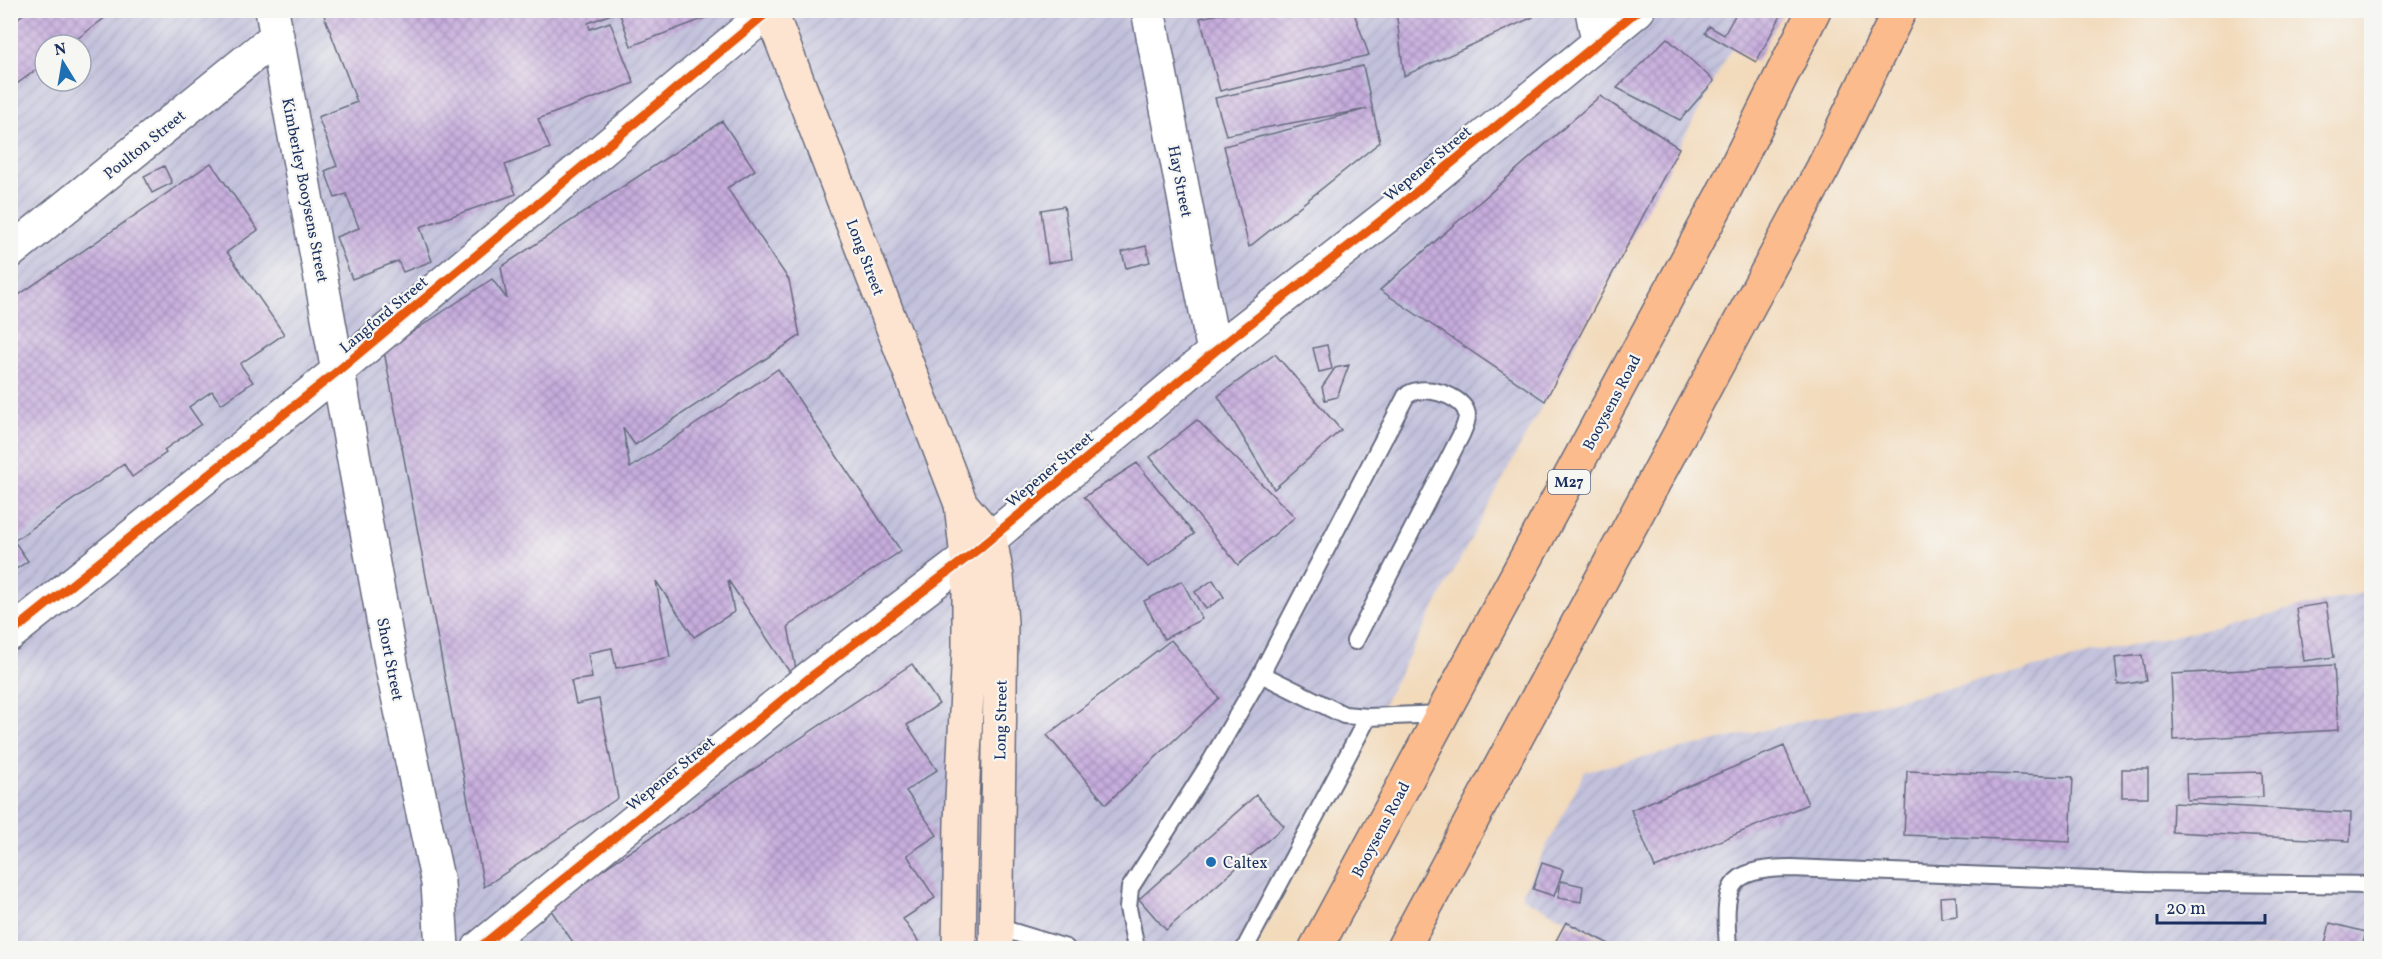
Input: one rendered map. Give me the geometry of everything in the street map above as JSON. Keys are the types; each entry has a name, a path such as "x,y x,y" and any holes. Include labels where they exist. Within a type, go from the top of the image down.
{"main road":[{"name":"Long Street","path":"770,10 978,548 997,577 1001,622 992,941"},
{"name":"Booysens Road","path":"1316,948 1722,195 1814,10"},
{"path":"1403,948 1823,168 1900,10"},
{"name":"Long Street","path":"959,948 961,822 969,648 969,576 978,548"}],"street":[{"name":"Langford Street","path":"10,634 339,370 770,10"},
{"name":"Hay Street","path":"1148,10 1214,352"},
{"name":"Wepener Street","path":"479,948 813,675 978,548 1214,352 1387,216 1595,26 1638,10"},
{"name":"Kimberley Booysens Street","path":"275,23 339,370"},
{"name":"Poulton Street","path":"10,252 275,23"},
{"name":"Short Street","path":"339,370 392,668 438,883 442,948"}],"lane":[{"path":"1136,948 1128,908 1130,888 1206,770 1261,674 1406,396 1412,390 1438,392 1454,399 1465,409 1467,418 1461,435 1355,641"},
{"path":"1261,674 1344,715 1368,717 1442,714"},
{"path":"1245,948 1368,717"},
{"path":"1728,948 1726,919 1728,896 1733,884 1744,875 1762,868 1791,867 2143,882 2372,885"},
{"path":"992,941 1066,948"}],"shaded area":[{"path":"10,11 1751,11 1254,948 11,948"},
{"path":"2371,591 2371,948 1622,948 1521,897 1585,771"}],"building":[{"path":"29,10 115,10 85,33 33,33 33,72 10,89 10,24"},
{"path":"322,10 724,11 631,46 619,11 588,23 590,29 610,22 634,83 538,119 550,148 505,165 516,194 420,227 432,261 403,272 398,261 352,279 336,237 359,228 346,194 335,198 325,171 337,166 318,117 357,102"},
{"path":"1238,10 1353,10 1369,55 1220,91 1200,18"},
{"path":"1396,10 1531,10 1533,17 1404,76"},
{"path":"1738,10 1784,10 1756,62 1705,33 1709,26 1724,35"},
{"path":"1667,38 1714,81 1680,120 1617,88"},
{"path":"1363,66 1380,142 1249,247 1224,146 1367,109 1226,135 1215,98"},
{"path":"1600,96 1679,148 1545,401 1380,290"},
{"path":"722,121 755,170 727,188 789,280 800,336 635,445 623,428 630,468 778,369 901,551 788,626 799,686 728,580 734,612 694,637 656,581 670,657 616,668 612,648 588,653 592,678 571,681 576,704 599,699 618,798 484,887 384,351 492,279 507,299 501,267"},
{"path":"211,163 258,230 227,252 284,334 240,364 253,382 221,404 212,391 189,407 201,424 164,450 166,453 132,477 124,464 14,541 28,561 10,573 10,301"},
{"path":"164,166 172,183 152,193 144,176"},
{"path":"1064,206 1072,259 1048,263 1041,210"},
{"path":"1146,246 1150,262 1126,268 1122,252"},
{"path":"1327,345 1332,369 1319,372 1313,348"},
{"path":"1275,354 1341,430 1274,489 1218,396"},
{"path":"1349,365 1337,397 1325,400 1322,387 1335,368"},
{"path":"1197,420 1295,517 1238,565 1150,457"},
{"path":"1137,463 1194,534 1148,567 1084,497"},
{"path":"1213,580 1224,597 1206,609 1195,592"},
{"path":"1182,581 1202,619 1164,639 1144,601"},
{"path":"2326,603 2334,657 2304,661 2296,608"},
{"path":"1171,640 1219,698 1106,804 1047,735"},
{"path":"2142,655 2146,681 2118,685 2115,658"},
{"path":"912,664 939,704 907,725 937,770 906,791 937,835 907,855 935,898 903,919 923,948 577,948 548,906"},
{"path":"2334,665 2338,730 2174,740 2171,674"},
{"path":"1784,746 1808,804 1655,868 1631,810"},
{"path":"2122,769 2148,769 2148,797 2122,797"},
{"path":"1907,771 2073,777 2070,842 1904,835"},
{"path":"2262,772 2263,797 2187,800 2186,774"},
{"name":"Caltex","path":"1256,795 1284,826 1166,930 1139,899"},
{"path":"2173,803 2351,813 2350,841 2172,832"},
{"path":"1542,863 1563,870 1554,896 1533,889"},
{"path":"1561,881 1583,886 1581,902 1558,898"},
{"path":"1956,896 1957,916 1941,918 1940,897"},
{"path":"1566,922 1617,948 1552,948"},
{"path":"2330,923 2366,932 2362,948 2324,948"}],"cycle path":[{"path":"10,634 339,370 770,10"},
{"path":"479,948 813,675 977,550 1214,352 1387,216 1638,10"}],"place":[{"name":"Caltex","path":"1211,862"}]}
